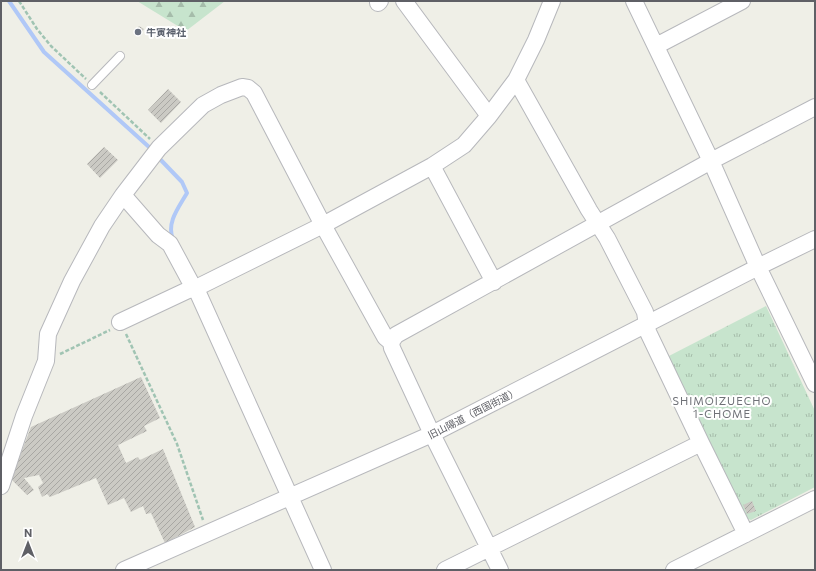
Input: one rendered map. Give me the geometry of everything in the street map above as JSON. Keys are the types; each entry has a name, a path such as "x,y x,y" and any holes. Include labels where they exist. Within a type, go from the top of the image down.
{"street":[{"path":"404,1 489,116"},
{"path":"120,322 200,286 323,225 432,166 464,145 489,116 516,80 536,40 552,1"},
{"path":"634,1 711,162 758,267 810,361 815,384"},
{"path":"656,46 742,1"},
{"path":"516,80 607,238 645,312 648,332 700,443 746,534"},
{"path":"1,486 24,416 46,361 48,334 72,281 95,236 123,195 159,148 203,105 242,87 248,88 254,93 323,225 385,337 391,342 392,348 432,434 500,570"},
{"path":"391,342 396,335 599,225 711,162 815,107"},
{"path":"432,166 494,282"},
{"path":"123,195 158,235 170,244 198,293 323,570"},
{"name":"旧山陽道（西国街道）","path":"124,570 432,434 647,323 815,239"},
{"path":"445,570 700,443"},
{"path":"674,570 815,499"}],"lane":[{"path":"92,85 120,56"}],"path":[{"path":"46,361 118,326 120,322 177,444 208,533"}],"green space":[{"path":"137,1 225,1 186,31"},
{"path":"766,306 815,411 815,487 751,520 745,518 667,357"}],"building":[{"path":"139,26 144,29 139,36 134,33"},
{"path":"168,89 181,102 161,123 148,110"},
{"path":"104,147 118,160 100,178 87,164"},
{"path":"141,377 160,418 144,426 147,431 118,445 126,463 138,457 140,460 163,449 195,527 165,543 151,513 146,514 143,506 131,512 124,498 108,505 96,478 50,497 47,494 42,497 38,487 43,483 39,475 24,478 34,490 27,495 11,479 31,427"},
{"path":"752,501 756,511 747,514 743,505"}],"waterway":[{"path":"9,1 44,52 149,147"},
{"path":"158,157 182,182 187,193 177,209 172,221 171,233 173,239"}],"place":[{"name":"牛寅神社","path":"138,32"}],"district":[{"name":"SHIMOIZUECHO 1-CHOME","path":"722,407"}]}
